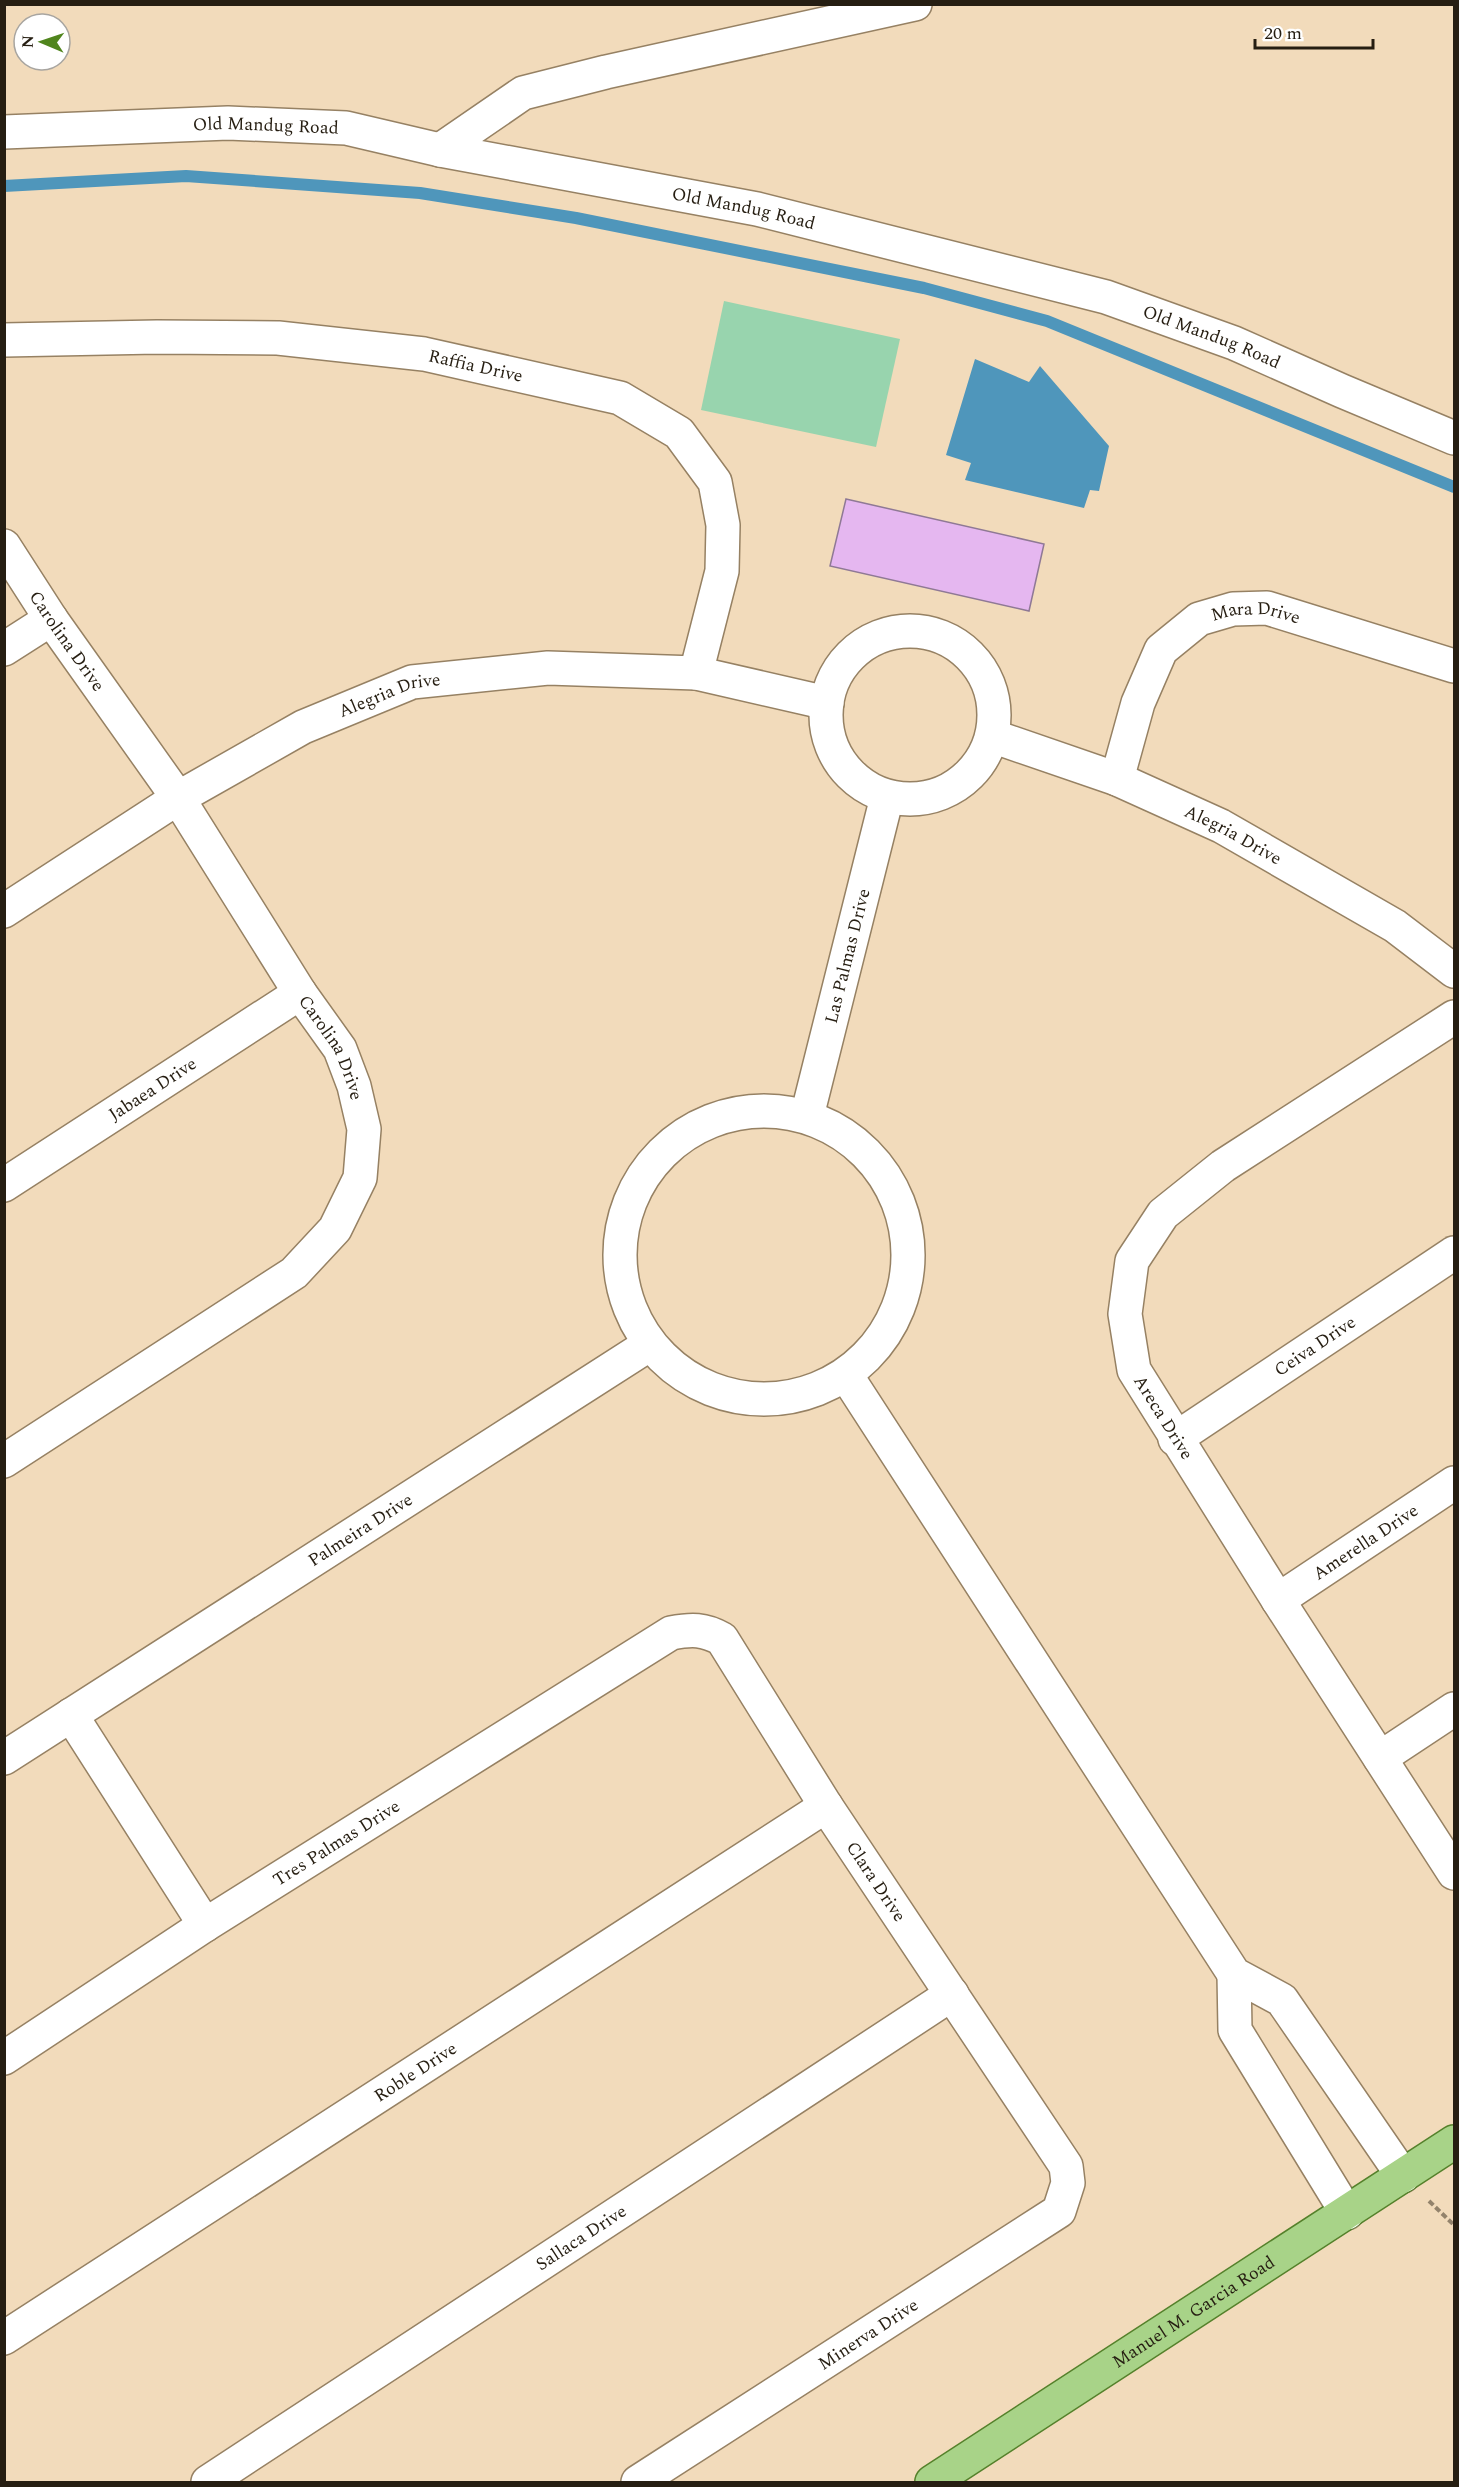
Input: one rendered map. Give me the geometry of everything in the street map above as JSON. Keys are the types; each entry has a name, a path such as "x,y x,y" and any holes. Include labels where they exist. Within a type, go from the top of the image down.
{"main road":[{"name":"Manuel M. Garcia Road","path":"932,2482 1455,2142"}],"street":[{"path":"440,150 523,93 606,72 915,4"},
{"name":"Old Mandug Road","path":"4,132 216,124 346,128 440,150 757,209 1106,297 1234,343 1455,438"},
{"name":"Raffia Drive","path":"4,340 158,337 278,338 424,354 620,398 679,433 715,482 723,525 722,570 696,673"},
{"name":"Carolina Drive","path":"4,546 51,619 178,798 300,993 340,1049 354,1086 364,1129 360,1178 335,1229 294,1273 4,1461"},
{"name":"Mara Drive","path":"1117,778 1138,703 1161,650 1199,619 1233,609 1267,608 1455,666"},
{"path":"4,649 51,619"},
{"path":"911,630 941,636 967,652 986,676 994,706 992,736 978,766 953,789 921,799 887,797 866,787 847,771 834,751 827,728 827,703 837,675 855,651 881,635 911,630"},
{"name":"Alegria Drive","path":"4,911 178,798 303,727 412,682 548,668 696,673 827,703"},
{"name":"Alegria Drive","path":"992,736 1117,778 1221,826 1395,926 1455,971"},
{"name":"Las Palmas Drive","path":"807,1116 887,797"},
{"name":"Jabaea Drive","path":"4,1185 300,993"},
{"name":"Areca Drive","path":"1455,1017 1223,1166 1162,1214 1132,1261 1125,1314 1134,1370 1175,1439 1455,1873"},
{"path":"767,1109 807,1116 854,1141 889,1182 907,1233 906,1287 884,1337 846,1375 807,1394 764,1400 720,1394 682,1374 650,1344 630,1309 621,1270 622,1229 635,1190 658,1156 689,1131 726,1114 767,1109"},
{"name":"Ceiva Drive","path":"1175,1439 1455,1253"},
{"name":"Palmeira Drive","path":"4,1758 650,1344"},
{"path":"846,1375 1234,1974 1282,2000 1403,2176"},
{"name":"Amerella Drive","path":"1278,1600 1455,1483"},
{"name":"Clara Drive","path":"671,1634 691,1629 708,1631 723,1639 826,1806 1066,2166"},
{"name":"Tres Palmas Drive","path":"4,2058 205,1925 671,1634"},
{"path":"1380,1758 1455,1709"},
{"path":"71,1714 205,1925"},
{"name":"Roble Drive","path":"4,2338 826,1806"},
{"path":"1234,1974 1235,2030 1347,2213"},
{"name":"Sallaca Drive","path":"208,2482 952,1994"},
{"name":"Minerva Drive","path":"638,2482 1059,2211 1068,2183 1066,2166"}],"green space":[{"path":"724,301 900,339 876,447 701,410"}],"water":[{"path":"975,359 1029,382 1040,366 1109,446 1099,491 1090,490 1084,508 965,480 971,463 946,455"}],"building":[{"path":"846,499 1044,544 1029,611 830,566"}],"waterway":[{"path":"4,186 186,176 420,193 576,218 924,288 1047,321 1454,487"}]}
